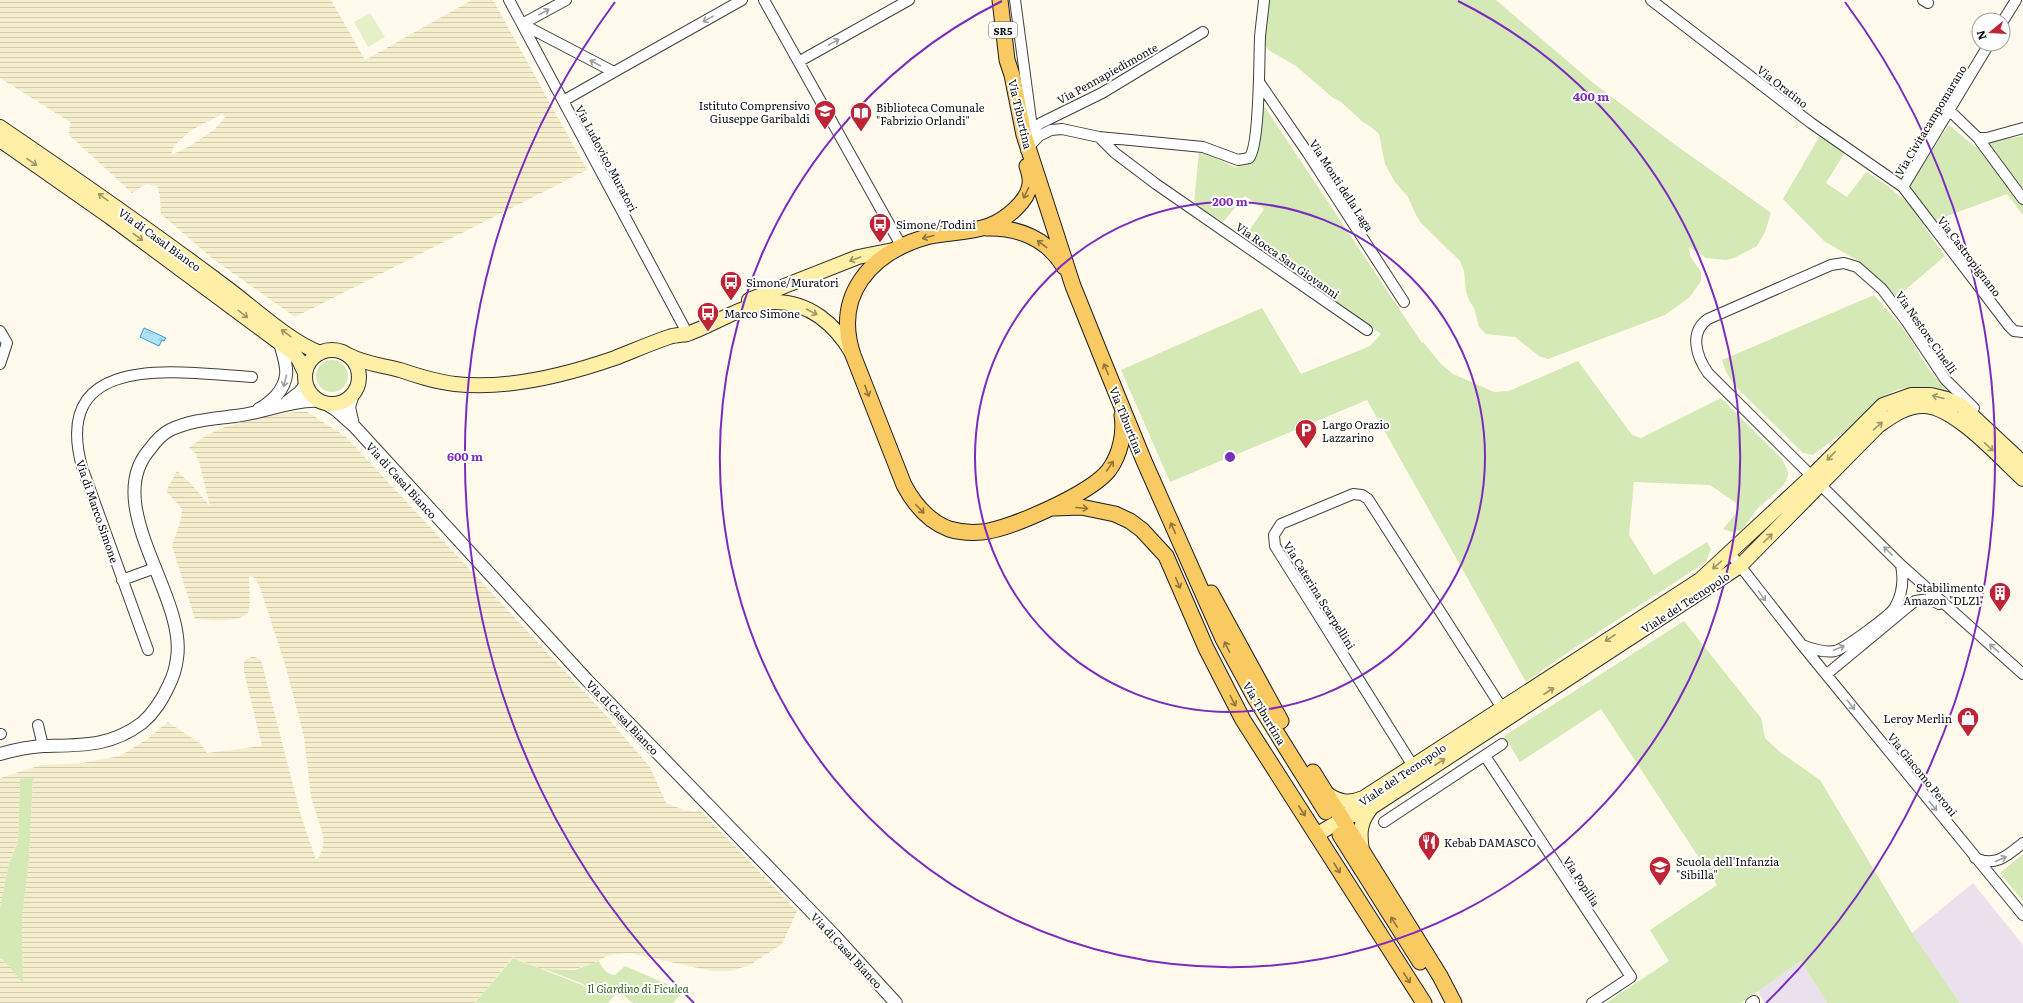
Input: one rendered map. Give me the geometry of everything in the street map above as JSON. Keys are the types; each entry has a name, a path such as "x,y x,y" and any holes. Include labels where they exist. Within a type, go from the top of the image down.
{"main road":[{"name":"Via Tiburtina","path":"1000,0 1007,60 1028,140 1073,286 1121,405 1187,558 1238,668 1326,812"},
{"path":"981,228 1000,220 1018,206 1027,194 1030,184 1010,103 1006,76 1007,60"},
{"name":"Via di Casal Bianco","path":"0,127 90,188 223,284 294,338 320,353"},
{"name":"Via di Casal Bianco","path":"0,140 142,240 280,343 297,358 306,378"},
{"path":"669,337 684,327 858,257 897,248 932,236 981,228 1007,229 1032,237 1055,255 1067,272 1073,286"},
{"path":"897,248 880,258 868,270 852,295 848,324 849,340 853,354 910,498 921,511 936,522 949,529 966,532 982,532 1001,527 1044,510 1091,486 1109,469 1115,458 1121,439 1123,419 1121,405"},
{"path":"389,368 367,372 356,387 340,402 323,402 309,391 306,378 312,358 320,353 334,350 365,363 389,368 455,384 483,385 544,377 584,368 669,337 686,334 759,305 782,303 800,306 823,318 842,338 853,354"},
{"path":"348,355 356,366 356,387"},
{"name":"Viale del Tecnopolo","path":"1316,835 1740,566 1818,480 1883,405 1911,395 1931,395 1947,399 1962,406 2023,463"},
{"name":"Viale del Tecnopolo","path":"1416,771 1502,708 1700,580 1730,553 1818,480 1878,426 1894,414 1912,407 1926,406 1953,415 2023,479"},
{"name":"Via Tiburtina","path":"1044,510 1062,507 1081,507 1115,514 1130,521 1156,543 1166,556 1206,648 1243,720 1424,1003"},
{"path":"1187,558 1218,604 1269,701 1443,982 1454,1003"},
{"path":"1326,793 1336,800 1348,802 1368,802 1360,827 1362,850"},
{"path":"1340,835 1443,1003"}],"street":[{"name":"Via Ludovico Muratori","path":"509,0 684,327"},
{"path":"522,24 566,0"},
{"path":"563,101 742,0"},
{"path":"764,0 800,61 897,248"},
{"path":"800,61 909,0"},
{"path":"1015,0 1028,140 1045,132 1056,129 1099,137 1203,147 1238,160 1246,160 1251,155 1253,150 1259,82 1260,36 1264,0"},
{"name":"Via Oratino","path":"1651,0 1811,123 1903,187"},
{"path":"2009,12 2016,0"},
{"path":"522,24 614,72"},
{"name":"Via Pennapiedimonte","path":"1028,140 1050,118 1102,93 1203,32"},
{"name":"Via Civitacampomarano","path":"1903,187 1984,52"},
{"name":"Via Monti della Laga","path":"1259,82 1307,152 1404,302"},
{"path":"1949,110 1978,138 2023,199"},
{"path":"1978,138 1987,138 2023,128"},
{"name":"Via Rocca San Giovanni","path":"1099,137 1115,153 1156,184 1367,330"},
{"name":"Via Castropignano","path":"1903,187 2009,326 2014,331 2023,332"},
{"name":"Via Nestore Cinelli","path":"1818,480 1708,373 1699,356 1696,335 1703,323 1708,319 1831,265 1844,263 1856,267 1882,289 1907,322 1945,379 1997,429 2008,449"},
{"path":"0,364 6,347 2,333"},
{"path":"246,415 263,408 284,386 287,367 280,343"},
{"name":"Via di Marco Simone","path":"148,650 79,457 76,427 80,413 85,404 101,386 118,378 132,374 164,373 252,377"},
{"path":"277,407 300,392 306,378"},
{"path":"354,426 350,411 356,387"},
{"path":"0,754 23,748 95,744 114,740 142,722 155,710 172,680 178,658 177,634 135,505 136,474 142,457 156,441 170,430 192,422 210,418 246,415 297,401 323,402"},
{"name":"Via di Casal Bianco","path":"323,402 354,426 587,680 823,924 896,1003"},
{"path":"1818,480 1901,565 2023,674"},
{"name":"Via Caterina Scarpellini","path":"1429,792 1275,546 1274,535 1281,524 1353,494 1362,495 1368,499 1502,708"},
{"name":"Via Giacomo Peroni","path":"1730,553 1802,645 2023,915"},
{"path":"1802,645 1826,652 1835,651 1866,632 1895,608 1901,593 1904,579 1901,565"},
{"path":"122,580 155,568"},
{"path":"1827,674 1915,601 1929,599 1947,607"},
{"path":"38,725 42,746"},
{"path":"1384,822 1502,744"},
{"name":"Via Popilia","path":"1485,756 1631,977 1592,1003"},
{"path":"1975,858 1987,862 1998,861 2023,843"}],"shaded area":[{"path":"0,0 331,0 365,60 472,0 493,0 587,170 295,317 213,259 161,214 160,196 157,186 146,184 132,193 69,135 70,122 0,78","holes":["222,114 225,117 215,129 188,147 171,155 174,146 190,131"]},
{"path":"306,411 345,436 601,710 650,767 666,803 684,810 702,812 797,911 782,944 750,965 731,971 712,971 629,953 609,955 592,964 575,969 541,969 513,957 475,1003 0,1003 0,956 23,982 22,918 29,858 33,778 20,780 18,842 9,863 0,908 0,778 41,765 82,763 120,756 146,740 168,722 201,744 207,753 262,746 244,672 244,661 253,656 261,660 301,816 316,860 320,856 323,846 323,835 311,797 304,737 285,664 259,585 253,577 249,577 250,603 248,613 240,618 221,621 195,619 172,546 181,519 182,509 166,491 177,471 192,485 210,506 199,462 195,453 189,447 207,435 225,427 263,416"},
{"path":"1973,883 2023,945 2023,1003 1960,1003 1912,933"},
{"path":"1801,961 1827,1003 1764,1003 1758,991"}],"green space":[{"path":"1268,0 1496,0 1592,82 1674,144 1771,213 1765,232 1757,246 1734,258 1726,260 1706,258 1689,247 1690,256 1701,272 1701,281 1690,297 1665,315 1548,359 1539,356 1515,337 1486,334 1479,327 1474,308 1469,300 1466,291 1464,271 1460,261 1421,223 1408,197 1395,182 1385,164 1379,134 1341,102 1333,98 1296,66 1270,51 1263,44"},
{"path":"370,13 385,37 368,47 354,22"},
{"path":"1260,100 1422,343 1423,342 1441,364 1453,374 1494,392 1509,391 1578,361 1632,435 1641,438 1721,398 1782,459 1788,472 1784,485 1757,509 1742,530 1732,532 1723,529 1737,512 1736,503 1710,485 1634,482 1629,535 1654,575 1707,542 1711,549 1706,562 1571,650 1526,682 1367,400 1170,482 1121,370 1262,308 1301,374 1370,346 1381,334 1244,238 1264,209 1245,196 1223,222 1194,204 1199,151 1235,167 1246,165"},
{"path":"1949,125 1975,147 1992,141 2023,136 2023,215 2007,194 1923,225 1945,256 1897,297 1860,262 1824,241 1783,199 1825,127 1850,144 1826,183 1847,197 1866,172 1888,186 1901,198"},
{"path":"1874,295 1903,328 1930,371 1952,394 1931,387 1899,389 1882,397 1845,431 1813,455 1803,453 1734,385 1726,372 1722,360"},
{"path":"329,360 335,360 344,364 348,376 344,388 335,392 329,392 320,388 316,379 316,373 320,364"},
{"path":"1684,621 1761,718 1765,738 1780,752 1820,780 1912,933 1960,1003 1827,1003 1801,961 1741,1003 1606,1003 1669,961 1650,930 1717,885 1601,709 1520,762 1504,736"},
{"path":"33,778 29,858 22,918 23,983 0,956 0,908 9,863 18,842 20,779"},
{"path":"2023,854 2023,901 2000,873"},
{"name":"Il Giardino di Ficulea","path":"513,958 582,985 595,995 596,994 581,983 544,969 575,970 599,961 603,969 612,975 615,975 625,966 683,991 673,1003 633,1003 618,991 608,1003 475,1003"}],"water":[{"path":"144,328 166,338 164,341 162,340 159,346 140,337"}],"place":[{"name":"Istituto Comprensivo Giuseppe Garibaldi","path":"825,130"},
{"name":"Biblioteca Comunale \"Fabrizio Orlandi\"","path":"861,132"},
{"name":"Simone/Todini","path":"880,244"},
{"name":"Simone/Muratori","path":"731,302"},
{"name":"Marco Simone","path":"708,332"},
{"name":"Largo Orazio Lazzarino","path":"1306,450"},
{"name":"Stabilimento Amazon \"DLZ1\"","path":"2000,612"},
{"name":"Leroy Merlin","path":"1968,738"},
{"name":"Kebab DAMASCO","path":"1429,862"},
{"name":"Scuola dell'Infanzia \"Sibilla\"","path":"1660,886"}]}
